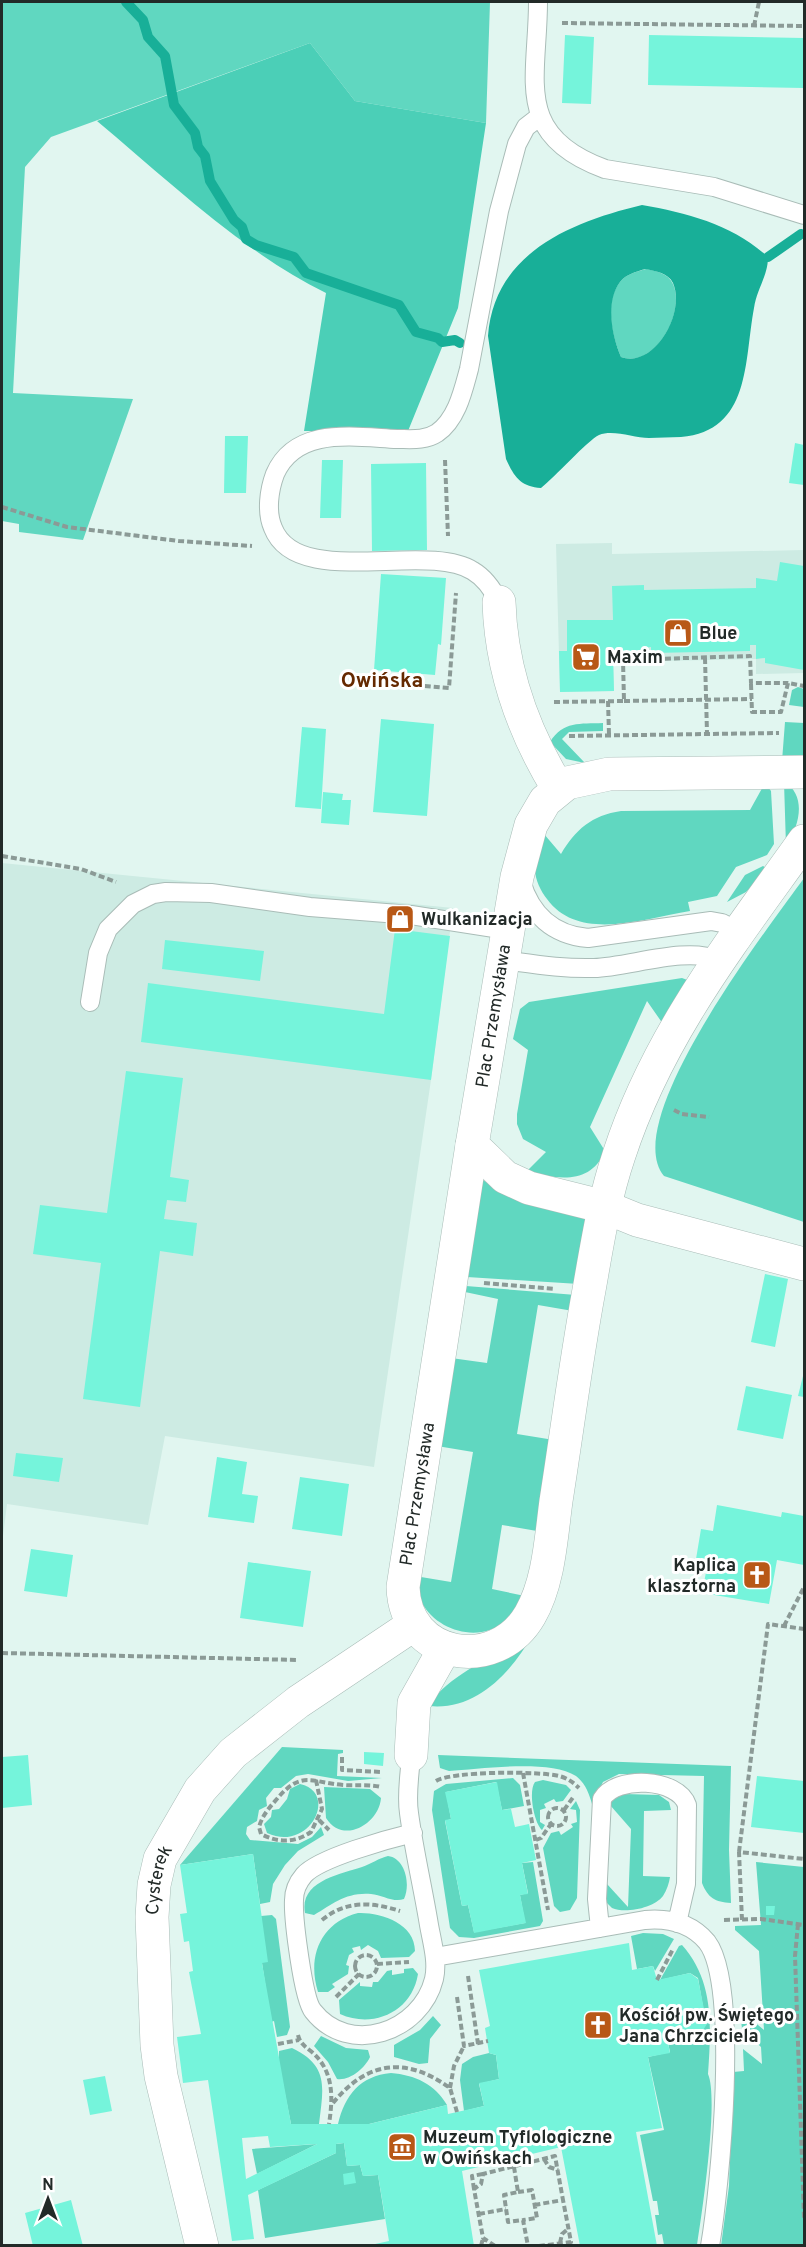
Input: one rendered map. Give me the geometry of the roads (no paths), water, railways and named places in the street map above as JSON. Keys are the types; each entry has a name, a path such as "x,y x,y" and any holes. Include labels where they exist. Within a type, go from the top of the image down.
{"street":[{"path":"499,602 502,649 508,678 544,764 558,788"},
{"name":"Plac Przemysława","path":"413,1625 403,1600 405,1572 504,945 520,868 537,811 558,788 580,779 609,774 804,772"},
{"path":"413,1625 421,1635 445,1648 473,1652 505,1641 520,1629 535,1605 548,1558 588,1293 605,1207 618,1157 644,1092 676,1025 717,960 804,841"},
{"path":"472,1145 505,1177 522,1185 605,1207 637,1220 804,1264"},
{"name":"Cysterek","path":"202,2246 159,2061 152,1917 156,1872 166,1848 190,1805 222,1764 280,1714 413,1625"},
{"path":"400,1763 414,1703 445,1648"}],"lane":[{"path":"538,2 534,93 539,117 563,146 591,164 623,173 714,187 804,215"},
{"path":"499,602 486,582 475,571 449,563 337,560 294,552 280,541 270,517 270,493 279,466 298,447 311,441 340,436 415,439 436,434 444,426 455,410 469,369 499,211 517,144 526,127 539,117"},
{"path":"520,868 526,894 536,913 552,928 573,937 588,938 711,921 722,923 739,932"},
{"path":"90,1002 102,939 120,915 141,899 166,892 195,891 310,907 411,915 579,968 606,967 697,955 717,960"},
{"path":"400,1763 408,1792 428,1915 443,1956 428,1997 417,2012 401,2025 383,2033 362,2035 341,2030 313,2011 306,1997 294,1898 297,1886 314,1866 413,1833"},
{"path":"600,1928 597,1899 602,1799 609,1790 620,1784 667,1786 685,1798 687,1805 686,1884 677,1923"},
{"path":"443,1956 659,1919 677,1923 697,1933 708,1944 720,1972 724,2002 721,2142 710,2246"}],"waterway":[{"path":"126,2 143,20 148,37 165,56 174,105 195,133 198,147 205,156 210,181 234,220 242,227 246,239 256,245 294,257 306,273 399,305 416,332 438,338 442,342 455,340 460,343"},
{"path":"768,257 801,234"}],"place":[{"name":"Blue","path":"678,633"},
{"name":"Maxim","path":"586,657"},
{"name":"Wulkanizacja","path":"400,919"},
{"name":"Kaplica klasztorna","path":"757,1575"},
{"name":"Kościół pw. Świętego Jana Chrzciciela","path":"598,2025"},
{"name":"Muzeum Tyflologiczne w Owińskach","path":"402,2147"}],"district":[{"name":"Owińska","path":"382,680"}]}
